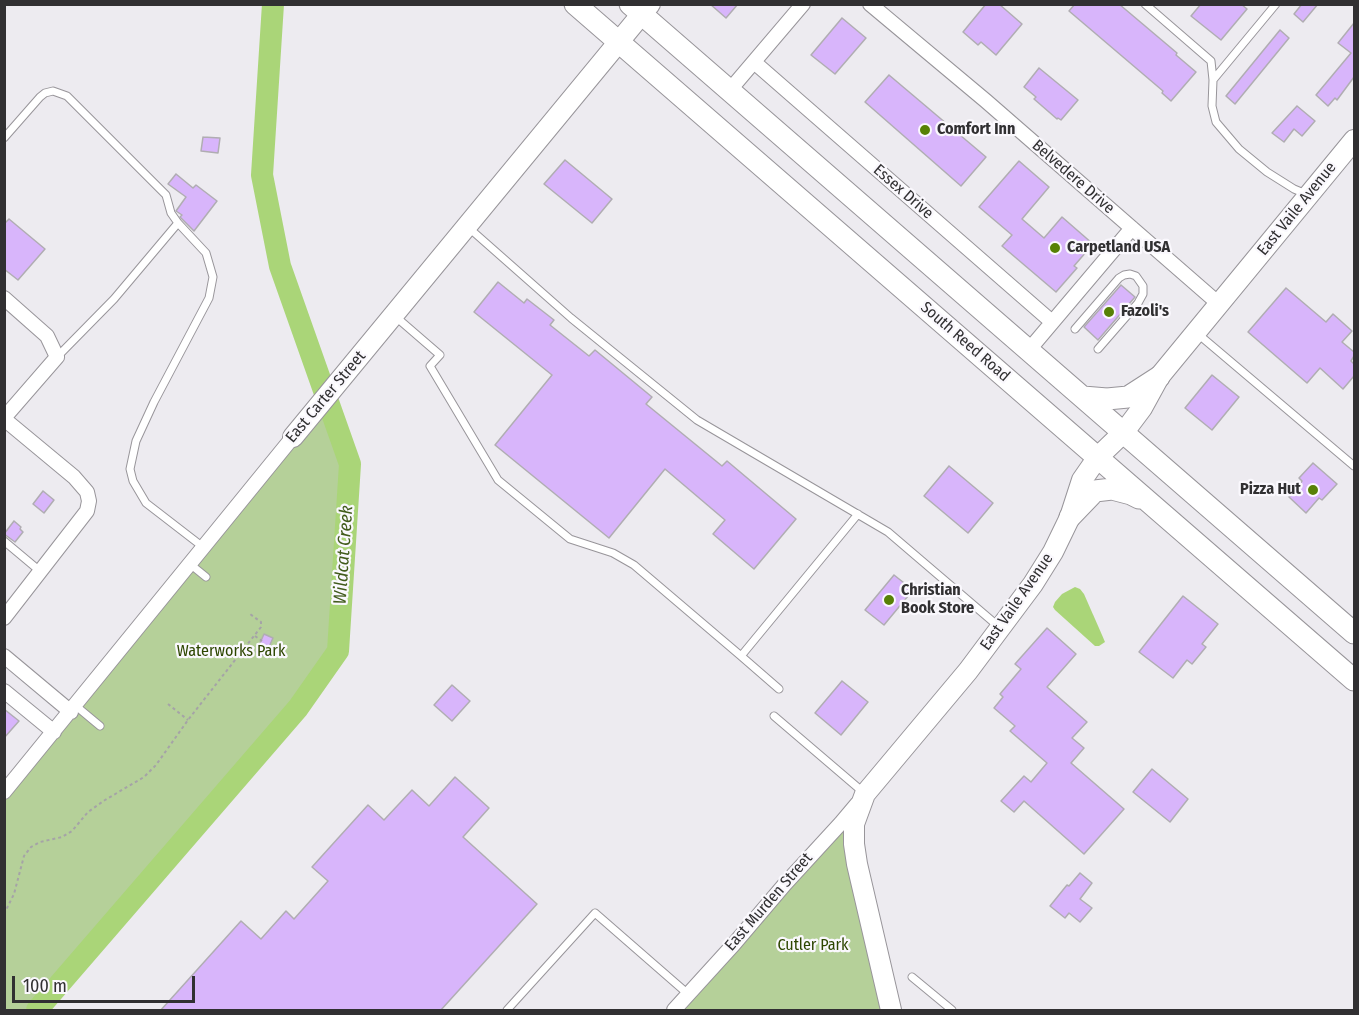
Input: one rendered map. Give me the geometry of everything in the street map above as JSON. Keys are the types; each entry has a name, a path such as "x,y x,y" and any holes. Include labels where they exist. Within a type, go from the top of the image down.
{"main road":[{"name":"South Reed Road","path":"575,4 1354,680"},
{"path":"641,8 729,91 1354,633"},
{"path":"1083,397 1107,399 1128,397 1159,377"},
{"path":"1070,517 1095,491 1112,489 1131,494 1153,505"}],"street":[{"path":"729,91 803,4"},
{"name":"Belvedere Drive","path":"870,4 986,101 1219,304"},
{"name":"East Carter Street","path":"4,792 393,315 619,43 641,8"},
{"name":"Essex Drive","path":"754,62 1052,322"},
{"name":"East Vaile Avenue","path":"891,1011 855,844 854,824 865,794 968,671 1033,584 1053,552 1070,517 1082,480 1098,457 1124,432 1142,408 1159,377 1354,140"},
{"path":"1028,351 1132,228"},
{"path":"4,298 47,336 57,357 4,419 74,477 87,492 89,501 87,511 4,618"},
{"path":"4,656 73,709"},
{"path":"4,691 54,732"},
{"name":"East Murden Street","path":"674,1011 791,877 841,824 865,794"}],"lane":[{"path":"1145,4 1211,61 1212,106 1216,122 1239,149 1267,172 1294,189 1309,195"},
{"path":"1213,80 1276,4"},
{"path":"4,138 45,93 53,91 68,96 166,195 171,213 178,224 206,253 213,277 209,298 154,402 136,441 130,469 133,481 146,502 203,548"},
{"path":"57,357 114,299 178,224"},
{"path":"468,226 571,318 697,420 888,532 1000,628"},
{"path":"1076,329 1119,278 1130,274 1136,276 1143,286 1143,294 1138,303 1098,349"},
{"path":"393,315 440,355 430,366 498,480 570,539 614,553 633,565 779,688"},
{"path":"1196,332 1354,466"},
{"path":"741,656 858,514"},
{"path":"4,541 41,572"},
{"path":"190,564 206,577"},
{"path":"73,709 100,726"},
{"path":"774,716 865,794"},
{"path":"507,1011 595,913 688,994"},
{"path":"912,977 952,1011"}],"path":[{"path":"4,914 14,894 24,856 31,847 40,842 62,837 72,831 88,812 144,777 156,765 261,627 261,622 250,614"},
{"path":"255,636 262,641"},
{"path":"168,704 188,720"}],"green space":[{"name":"Waterworks Park","path":"326,396 350,464 338,651 298,708 37,1010 5,1010 5,792"},
{"name":"Cutler Park","path":"841,823 854,824 891,1010 674,1010"}],"shaded area":[{"path":"1075,587 1084,594 1105,642 1099,646 1095,646 1053,607 1062,594"}],"building":[{"path":"710,4 738,4 726,18"},
{"path":"986,4 999,4 1022,24 996,55 981,42 978,45 963,32"},
{"path":"1075,4 1119,4 1196,72 1171,101 1162,93 1163,91 1069,11"},
{"path":"1201,4 1241,4 1247,9 1221,40 1191,16"},
{"path":"1302,4 1318,4 1303,22 1294,14"},
{"path":"842,18 866,38 835,74 811,55"},
{"path":"1354,23 1354,77 1337,100 1335,98 1328,106 1316,95 1351,53 1338,43"},
{"path":"1280,30 1289,38 1235,104 1226,96"},
{"path":"1039,68 1078,100 1061,120 1034,99 1036,97 1024,87"},
{"name":"Comfort Inn","path":"889,75 986,157 961,186 865,102"},
{"path":"1297,106 1315,121 1302,136 1294,129 1284,142 1272,133"},
{"path":"203,137 220,138 218,153 201,151"},
{"path":"565,160 612,199 592,223 544,184"},
{"path":"1019,161 1049,187 1022,219 1044,238 1062,217 1093,244 1074,266 1077,268 1056,292 1002,246 1012,235 979,207"},
{"path":"176,174 193,188 196,185 217,201 194,231 176,211 186,197 168,184"},
{"path":"9,219 45,249 18,280 4,269 4,224"},
{"path":"498,282 524,303 527,299 554,320 550,325 589,356 595,350 652,397 646,404 722,466 727,461 796,519 754,569 713,534 725,520 665,469 609,538 495,445 552,375 474,312"},
{"name":"Fazoli's","path":"1121,285 1135,297 1098,340 1084,327"},
{"path":"1286,288 1326,322 1333,314 1352,331 1342,342 1354,352 1351,361 1354,364 1354,376 1343,389 1320,368 1307,383 1248,332"},
{"path":"1212,375 1239,397 1212,430 1185,408"},
{"name":"Pizza Hut","path":"1313,463 1337,484 1322,500 1319,498 1306,513 1289,497 1302,481 1299,478"},
{"path":"949,466 993,503 968,533 924,496"},
{"path":"43,491 54,500 44,513 33,504"},
{"path":"14,521 23,532 15,542 4,534"},
{"name":"Christian Book Store","path":"894,575 913,590 884,625 865,610"},
{"path":"1183,596 1218,624 1202,644 1206,647 1192,664 1187,660 1173,678 1139,652"},
{"path":"1047,628 1076,654 1047,687 1087,722 1072,738 1084,748 1071,763 1124,809 1084,854 1024,801 1014,812 1001,801 1024,776 1031,782 1047,763 1010,731 1015,726 994,708 1003,697 1000,694 1021,669 1015,664"},
{"path":"264,634 273,638 265,656 256,652"},
{"path":"842,681 868,702 841,735 815,713"},
{"path":"452,685 470,701 452,721 434,705"},
{"path":"4,709 19,721 4,738"},
{"path":"1152,769 1188,799 1170,822 1133,792"},
{"path":"455,777 489,808 463,837 537,904 440,1011 160,1011 241,921 261,939 286,911 294,919 328,881 312,867 368,805 384,820 412,790 429,806"},
{"path":"1080,873 1092,883 1080,899 1092,908 1080,922 1069,913 1065,918 1050,906"}],"waterway":[{"name":"Wildcat Creek","path":"37,1010 298,708 338,651 350,464 280,266 262,175 273,4"}],"place":[{"name":"Comfort Inn","path":"925,130"},
{"name":"Carpetland USA","path":"1055,248"},
{"name":"Fazoli's","path":"1109,312"},
{"name":"Pizza Hut","path":"1313,490"},
{"name":"Christian Book Store","path":"889,600"}]}
